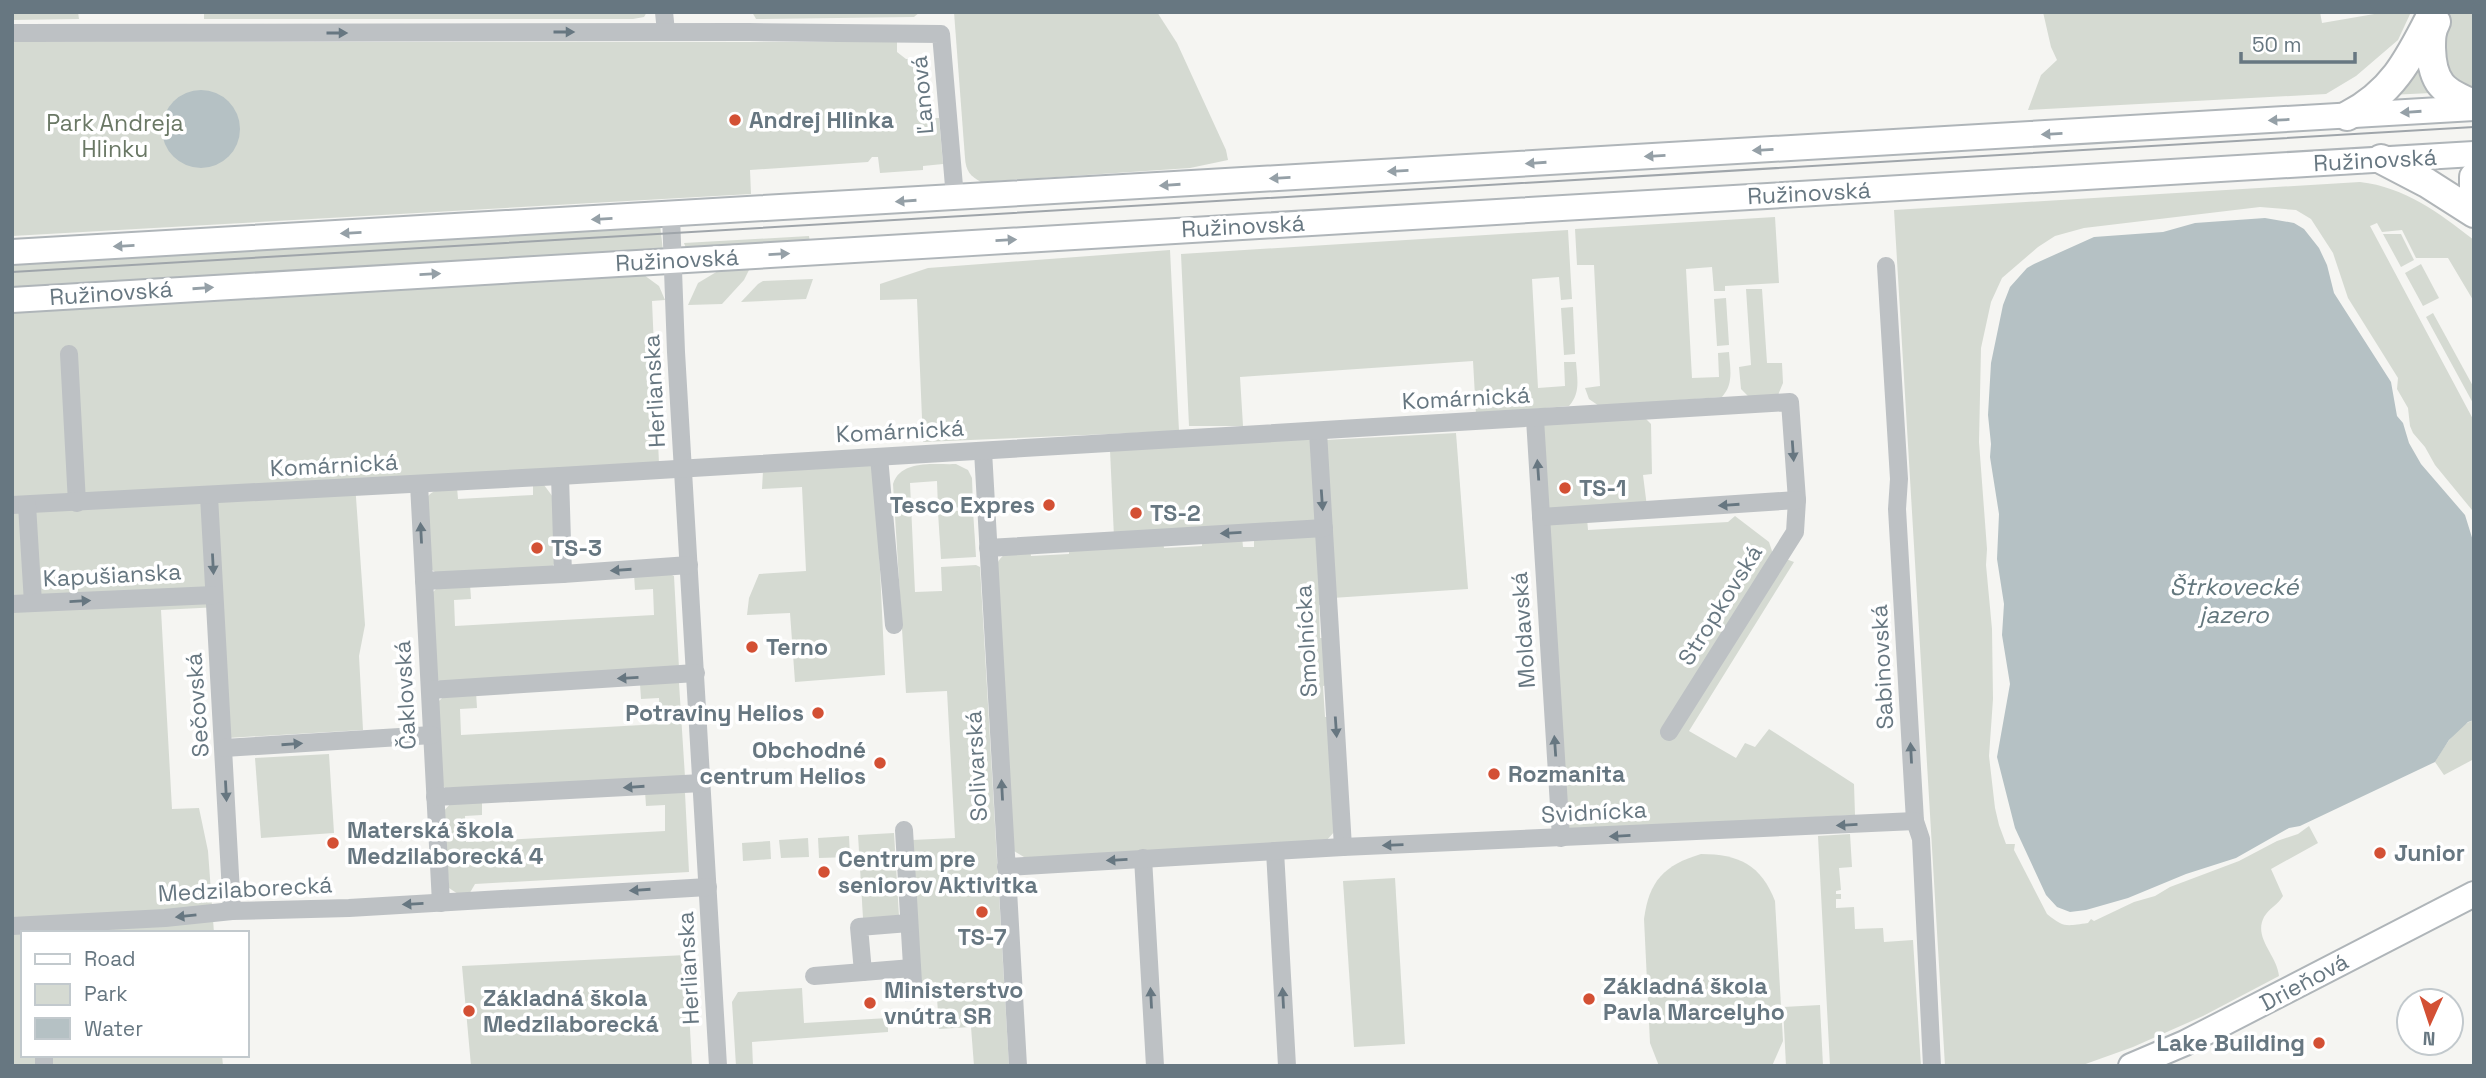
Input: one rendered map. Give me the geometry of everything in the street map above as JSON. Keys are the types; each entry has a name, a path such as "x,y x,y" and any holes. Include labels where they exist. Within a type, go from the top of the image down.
{"main road":[{"path":"2347,116 2375,100 2388,86 2409,59 2433,12"},
{"path":"2441,12 2431,38 2431,61 2435,77 2448,93 2474,106"},
{"path":"2381,159 2474,213"},
{"path":"2474,177 2474,199"}],"street":[{"path":"664,12 666,32"},
{"name":"Ľanová","path":"12,33 941,34 955,198"},
{"name":"Ružinovská","path":"12,252 2347,116 2474,106"},
{"name":"Ružinovská","path":"12,300 2474,154"},
{"name":"Herlianska","path":"671,215 718,1066"},
{"name":"Sabinovská","path":"1886,266 1899,479 1897,509 1915,821 1921,839 1932,1066"},
{"path":"69,354 77,503"},
{"name":"Komárnická","path":"20,505 683,469 1790,402"},
{"name":"Stropkovská","path":"1669,732 1795,532 1797,500 1790,402"},
{"name":"Moldavská","path":"1535,419 1561,838"},
{"name":"Smolnícka","path":"1318,432 1343,847"},
{"name":"Solivarská","path":"983,451 1018,1066"},
{"path":"879,457 894,625"},
{"path":"560,476 563,575"},
{"name":"Čaklovská","path":"419,484 441,903"},
{"name":"Sečovská","path":"209,496 232,911"},
{"path":"1541,517 1797,500"},
{"path":"20,505 33,603"},
{"path":"988,548 1324,528"},
{"path":"424,581 563,575 689,565"},
{"name":"Kapušianska","path":"12,604 214,595"},
{"path":"430,690 696,673"},
{"path":"224,748 432,735"},
{"path":"435,797 702,783"},
{"name":"Svidnícka","path":"1006,862 1143,858 1915,821"},
{"path":"814,976 863,972 912,975 904,830"},
{"path":"1275,851 1287,1066"},
{"path":"1143,858 1155,1066"},
{"name":"Medzilaborecká","path":"12,926 36,929 232,911 441,903 708,887"},
{"name":"Drieňová","path":"2131,1066 2185,1043 2474,894"},
{"path":"863,972 859,927 909,923"}],"green space":[{"path":"12,12 78,12 79,19 12,20"},
{"path":"204,12 647,12 644,17 633,19 204,19"},
{"path":"752,12 920,12 914,17 756,19"},
{"path":"954,12 1157,12 1177,43 1226,150 1228,160 1190,168 981,182 969,173 966,163"},
{"path":"2043,12 2320,12 2322,23 2386,12 2411,12 2398,40 2356,76 2326,94 2028,110 2041,75 2057,60 2051,47"},
{"path":"2438,12 2474,12 2474,91 2389,95"},
{"name":"Park Andreja Hlinku","path":"12,42 897,42 897,52 906,59 922,59 927,68 931,118 939,118 943,164 923,166 923,170 880,173 878,157 872,157 868,162 750,170 751,194 12,236"},
{"path":"2360,182 2407,195 2474,240 2473,300 2448,258 2416,258 2402,230 2382,232 2377,223 2370,226 2474,421 2474,517 2472,510 2413,433 2408,408 2397,389 2398,378 2348,298 2333,253 2311,219 2296,210 2260,207 2084,228 2055,236 2002,278 1991,302 1981,348 1979,442 1992,629 1993,699 1989,756 1995,808 2006,844 2015,844 2014,850 2047,914 2057,922 2070,925 2088,923 2091,919 2094,921 2134,902 2155,896 2170,887 2239,861 2277,841 2298,834 2309,826 2318,843 2271,869 2283,896 2264,917 2261,932 2279,976 2203,1016 2133,1047 2080,1066 1945,1066 1894,210"},
{"path":"1775,217 1779,283 1725,286 1725,291 1714,291 1712,267 1686,269 1692,378 1719,377 1718,353 1729,352 1730,382 1722,397 1599,406 1589,399 1585,388 1600,386 1594,265 1577,265 1575,229"},
{"path":"660,224 663,251 12,289 12,263"},
{"path":"1568,230 1572,299 1561,300 1559,277 1532,279 1538,388 1565,386 1564,362 1576,362 1577,391 1569,406 1476,414 1473,361 1240,377 1243,426 1189,426 1181,254"},
{"path":"2383,234 2401,234 2414,260 2401,267"},
{"path":"809,236 810,243 686,248 684,243"},
{"path":"1170,250 1179,431 923,442 917,299 880,300 880,284 928,268"},
{"path":"2421,264 2439,298 2423,306 2405,273"},
{"path":"728,265 750,268 744,280 722,304 688,305 698,283"},
{"path":"644,275 659,286 665,300 652,301 659,464 355,483 365,625 359,656 363,730 227,738 219,607 161,610 172,809 199,808 208,851 214,931 21,931 21,1057 222,1057 223,1066 12,1066 12,312"},
{"path":"813,279 806,299 741,302 763,281"},
{"path":"1746,289 1762,289 1767,363 1782,363 1783,383 1778,395 1750,398 1741,389 1739,367 1751,365"},
{"path":"1726,298 1729,345 1717,346 1714,299"},
{"path":"1573,307 1575,354 1564,355 1561,308"},
{"path":"2433,313 2474,388 2474,405 2426,317"},
{"path":"1643,416 1651,424 1652,474 1643,475 1647,507 1545,514 1538,421"},
{"path":"1456,433 1468,589 1332,598 1325,440"},
{"path":"1315,438 1321,525 1114,537 1110,450"},
{"path":"875,464 885,675 795,682 790,613 747,615 749,598 759,574 806,571 802,487 762,489 763,471"},
{"path":"956,464 968,470 972,478 973,507 938,508 937,481 910,483 915,592 942,591 941,567 980,567 1009,1066 974,1066 971,1027 939,1029 936,982 921,983 912,840 955,838 947,691 906,693 893,484 903,470 911,467"},
{"path":"533,483 544,485 553,497 555,563 551,568 439,575 431,569 427,497 430,494 440,489 457,487 458,499 533,495"},
{"path":"973,510 976,557 941,559 938,512"},
{"path":"1735,516 1769,542 1773,554 1794,562 1689,731 1736,758 1745,743 1755,747 1769,729 1854,784 1855,815 1564,830 1543,521 1587,518 1588,530 1728,522"},
{"path":"1309,532 1317,538 1324,604 1319,605 1320,638 1325,638 1328,685 1323,686 1325,717 1330,717 1335,831 1326,841 1029,860 1014,851 997,564 1000,559 1011,552 1030,548 1031,556 1069,554 1069,546 1163,541 1164,548 1202,546 1202,538 1242,536 1243,547 1254,547 1254,536"},
{"path":"666,572 674,576 679,668 444,683 438,680 433,669 433,592 437,588 470,584 471,599 454,600 455,626 654,615 653,589 635,590 634,574"},
{"path":"679,683 685,777 445,788 441,783 438,702 444,696 476,692 477,708 460,709 461,735 660,724 659,698 641,699 640,684"},
{"path":"2474,720 2474,759 2444,775 2435,762 2456,732"},
{"path":"329,754 334,833 261,838 255,758"},
{"path":"680,790 685,793 689,872 475,884 468,896 461,896 449,888 443,812 450,804 482,799 482,815 465,816 466,842 665,831 665,805 646,806 645,791"},
{"path":"894,833 899,916 863,918 858,835"},
{"path":"1850,834 1852,867 1839,868 1841,890 1836,891 1836,894 1841,894 1841,899 1836,899 1836,908 1854,907 1855,929 1883,928 1884,942 1913,940 1921,1066 1830,1066 1818,836"},
{"path":"849,836 850,857 819,858 818,838"},
{"path":"808,838 809,857 781,858 779,840"},
{"path":"770,841 771,859 743,861 742,843"},
{"path":"1701,854 1727,856 1747,864 1763,878 1775,901 1783,1041 1772,1066 1659,1066 1650,1043 1644,919 1646,906 1660,876 1677,863"},
{"path":"1395,878 1405,1044 1354,1047 1343,881"},
{"path":"686,955 692,1066 471,1066 462,966"},
{"path":"802,988 804,1023 888,1018 888,1032 752,1042 753,1066 736,1066 732,1002 738,992"},
{"path":"1820,1005 1823,1066 1786,1066 1783,1007"}],"water":[{"path":"193,90 209,90 223,96 234,107 240,121 240,137 234,151 223,162 209,168 193,168 179,162 168,151 162,137 162,121 168,107 179,96"},
{"name":"Štrkovecké jazero","path":"2265,218 2294,223 2304,229 2319,248 2327,265 2334,293 2391,382 2397,416 2403,423 2409,443 2421,464 2465,515 2474,544 2474,720 2468,722 2449,740 2435,762 2300,826 2289,828 2236,858 2186,874 2128,898 2070,912 2057,907 2046,895 2015,828 1997,757 2010,684 2002,635 2004,604 1997,559 1999,514 1990,457 1988,415 1991,363 2003,305 2010,287 2027,268 2094,237 2163,232 2195,223"}],"tunnel":[{"path":"913,983 915,1017"}],"tram line":[{"path":"12,272 2474,127"}],"place":[{"name":"Andrej Hlinka","path":"735,120"},
{"name":"TS-1","path":"1565,488"},
{"name":"Tesco Expres","path":"1049,505"},
{"name":"TS-2","path":"1136,513"},
{"name":"TS-3","path":"537,548"},
{"name":"Terno","path":"752,647"},
{"name":"Potraviny Helios","path":"818,713"},
{"name":"Obchodné centrum Helios","path":"880,763"},
{"name":"Rozmanita","path":"1494,774"},
{"name":"Materská škola Medzilaborecká 4","path":"333,843"},
{"name":"Junior","path":"2380,853"},
{"name":"Centrum pre seniorov Aktivitka","path":"824,872"},
{"name":"TS-7","path":"982,912"},
{"name":"Základná škola Pavla Marcelyho","path":"1589,999"},
{"name":"Ministerstvo vnútra SR","path":"870,1003"},
{"name":"Základná škola Medzilaborecká","path":"469,1011"},
{"name":"Lake Building","path":"2319,1043"}]}
